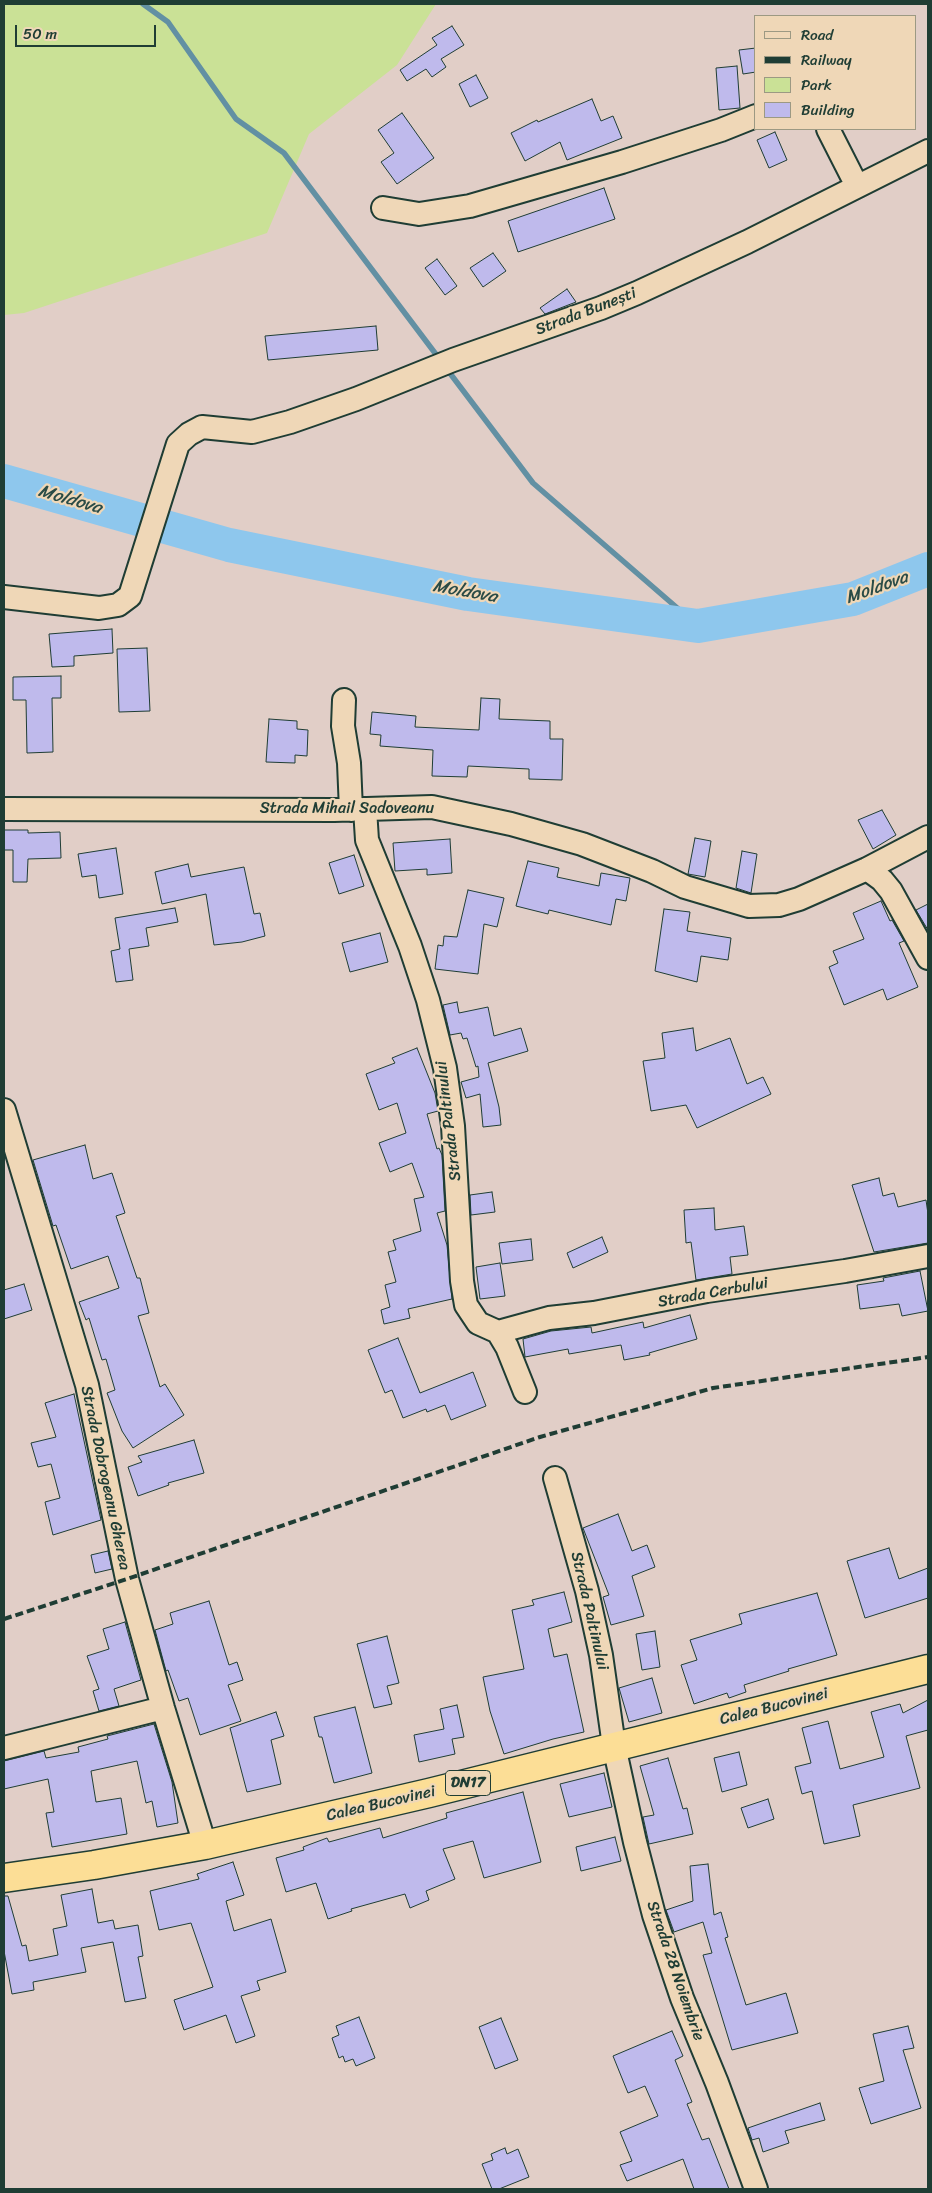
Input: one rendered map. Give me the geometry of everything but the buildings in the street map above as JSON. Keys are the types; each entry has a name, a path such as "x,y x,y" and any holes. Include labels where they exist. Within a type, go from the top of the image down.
{"highway":[{"name":"Calea Bucovinei","path":"4,1878 205,1846 420,1795 928,1669"}],"street":[{"path":"383,208 419,214 470,206 622,162 721,130 754,117"},
{"path":"829,130 857,186"},
{"name":"Strada Bunești","path":"4,596 99,608 118,605 130,596 178,444 189,434 202,427 252,432 290,422 339,406 453,360 637,294 747,242 928,151"},
{"name":"Strada Paltinului","path":"344,700 344,726 349,763 366,840 410,946 428,1000 445,1068 453,1126 462,1281 466,1305 478,1323 498,1332"},
{"name":"Strada Mihail Sadoveanu","path":"4,808 432,808 511,824 582,844 652,871 685,887 749,906 779,905 800,900 928,838"},
{"path":"867,869 882,880 891,892 928,958"},
{"name":"Strada Dobrogeanu Gherea","path":"4,1110 87,1385 126,1579 205,1846"},
{"name":"Strada Cerbului","path":"498,1332 549,1318 594,1314 706,1292 845,1271 928,1256"},
{"path":"498,1332 507,1347 525,1392"},
{"name":"Strada Paltinului","path":"555,1478 587,1591 601,1655 614,1746"},
{"path":"4,1748 163,1708"},
{"name":"Strada 28 Noiembrie","path":"614,1746 635,1842 663,1943 756,2189"}],"green space":[{"path":"4,4 436,4 397,65 309,134 267,233 24,313 4,315"}],"waterway":[{"path":"143,4 168,22 236,119 284,153 441,361"},
{"path":"446,368 533,483 698,626"},
{"name":"Moldova","path":"4,481 229,545 468,594 698,626 853,599 928,569"}],"railway":[{"path":"4,1619 127,1579 540,1437 713,1388 928,1357"}]}
